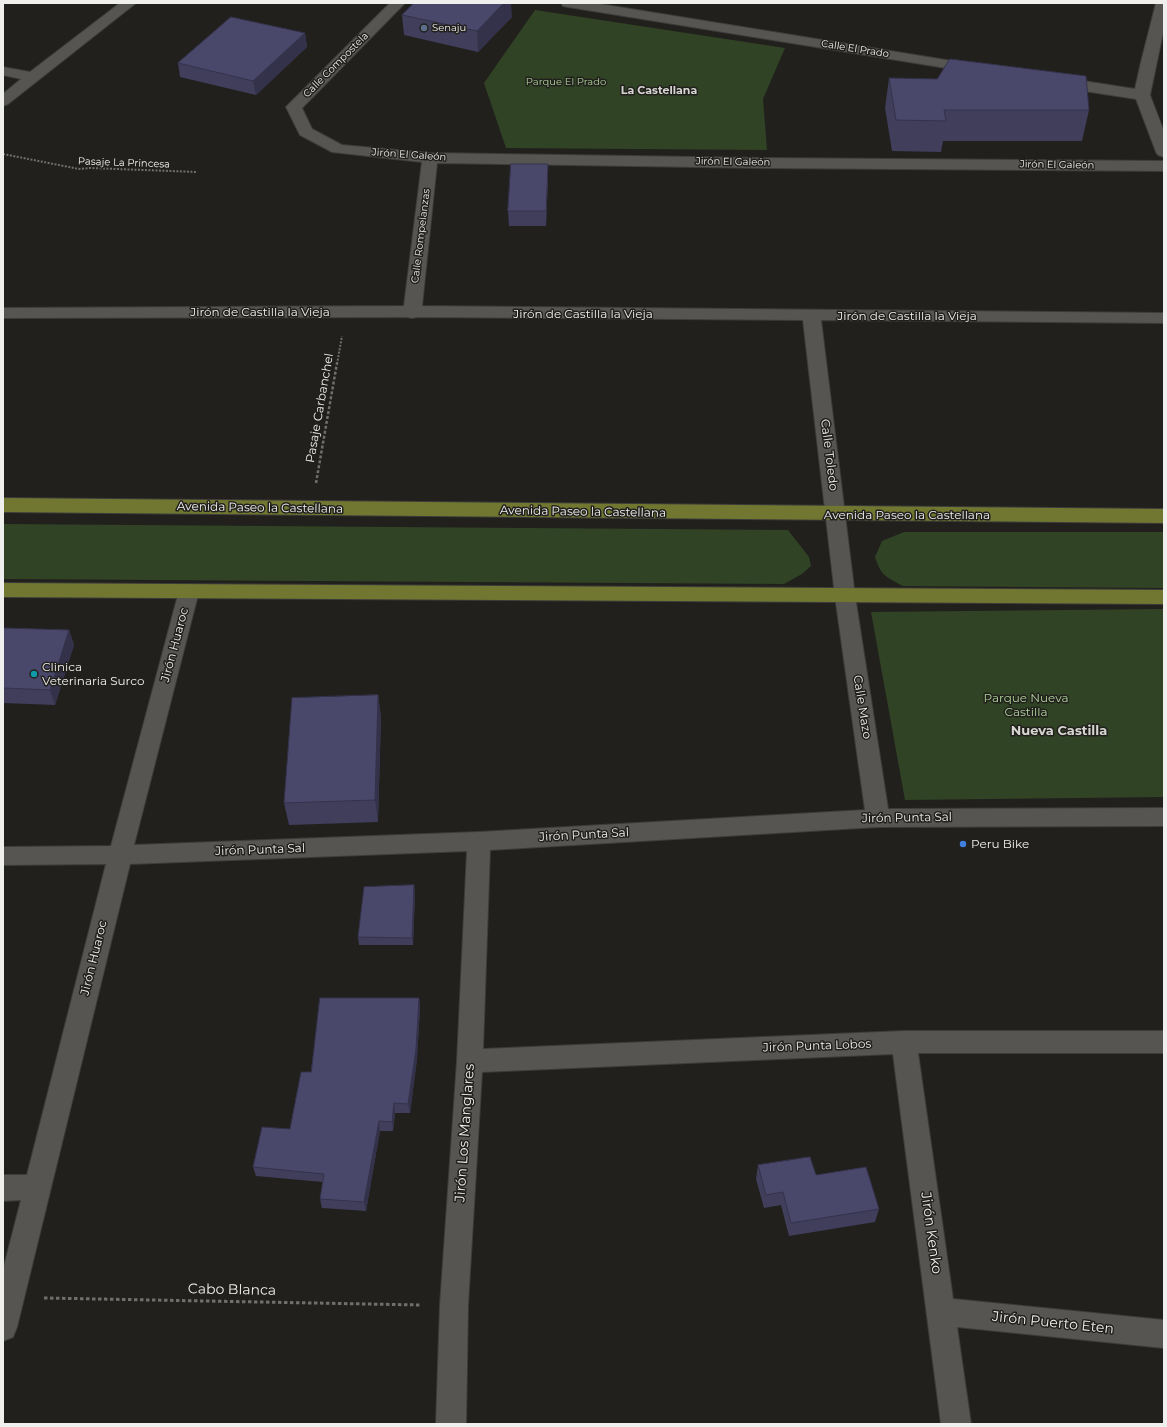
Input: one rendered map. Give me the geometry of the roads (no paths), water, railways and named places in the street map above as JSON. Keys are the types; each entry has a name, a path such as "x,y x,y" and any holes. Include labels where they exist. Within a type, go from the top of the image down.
{"main road":[{"name":"Avenida Paseo la Castellana","path":"3,505 1164,516"},
{"path":"3,590 1164,597"}],"street":[{"path":"3,101 31,77 129,3"},
{"name":"Calle El Prado","path":"568,3 994,71"},
{"path":"1163,3 1148,62 1142,95 1164,152"},
{"name":"Calle Compostela","path":"306,132 294,107 390,5"},
{"path":"3,71 31,77"},
{"path":"1041,79 1142,95"},
{"name":"Jirón El Galeón","path":"306,132 338,149 430,158 763,163 1164,166"},
{"name":"Calle Rompelanzas","path":"412,313 430,158"},
{"name":"Jirón de Castilla la Vieja","path":"3,313 346,311 412,313 1164,318"},
{"name":"Calle Toledo","path":"811,315 845,596"},
{"name":"Jirón Huaroc","path":"3,1327 120,856 189,591"},
{"name":"Calle Mazo","path":"845,596 878,818"},
{"name":"Jirón Punta Sal","path":"3,856 120,856 479,841 878,818 1164,817"},
{"name":"Jirón Los Manglares","path":"451,1424 454,1305 470,1061 479,841"},
{"name":"Jirón Punta Lobos","path":"470,1061 904,1042 1164,1042"},
{"name":"Jirón Kenko","path":"904,1042 942,1312 956,1424"},
{"path":"3,1188 37,1187"},
{"name":"Jirón Puerto Eten","path":"942,1312 1164,1334"}],"place":[{"name":"Senaju","path":"424,28"},
{"name":"Clinica Veterinaria Surco","path":"34,674"},
{"name":"Peru Bike","path":"963,844"}],"district":[{"name":"La Castellana","path":"659,91"},
{"name":"Nueva Castilla","path":"1059,731"}],"park label":[{"name":"Parque El Prado","path":"566,82"},
{"name":"Parque Nueva Castilla","path":"1026,705"}]}
